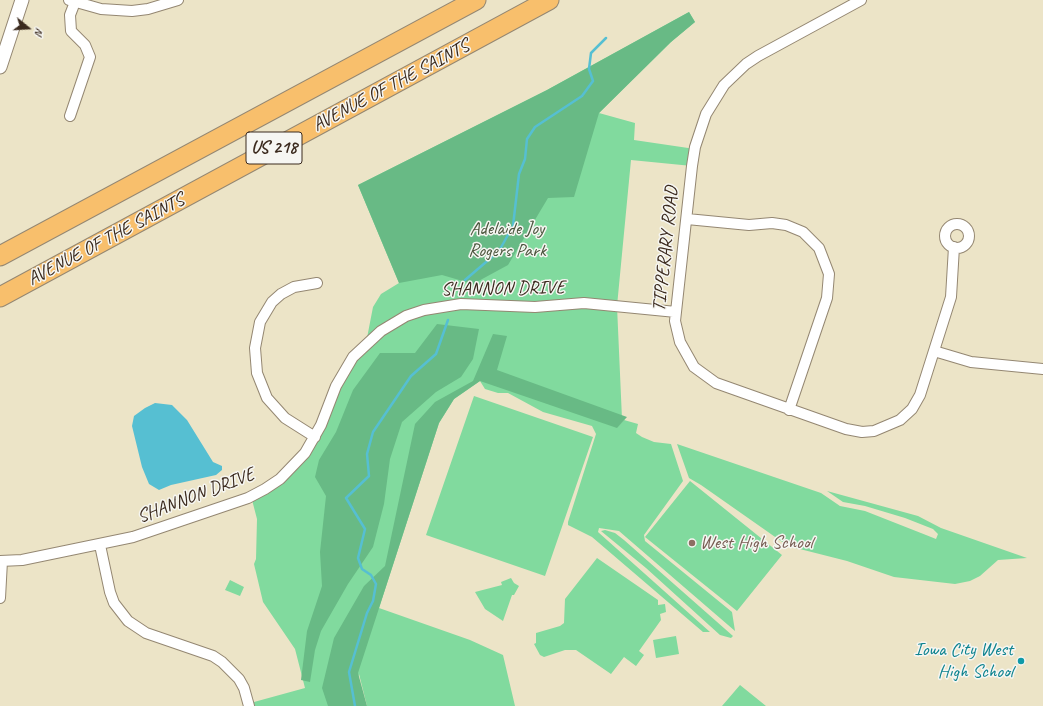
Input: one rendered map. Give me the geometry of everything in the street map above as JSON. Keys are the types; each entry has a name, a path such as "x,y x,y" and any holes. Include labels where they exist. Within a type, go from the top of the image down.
{"highway":[{"name":"AVENUE OF THE SAINTS","path":"0,256 476,0"},
{"name":"AVENUE OF THE SAINTS","path":"0,296 549,0"}],"street":[{"path":"0,67 22,0"},
{"path":"70,116 90,57 85,45 71,31 70,15 72,1 100,9 132,11 148,9 178,0"},
{"name":"TIPPERARY ROAD","path":"861,0 758,56 740,69 724,85 706,114 695,147 675,321 682,348 688,359 701,374 732,390 846,429 862,432 874,432 888,427 900,420 912,408 920,395 952,296 954,247"},
{"path":"687,219 749,225 772,223 786,225 803,232 819,248 829,274 827,298 789,410"},
{"path":"315,437 285,418 267,398 257,372 255,348 260,322 272,302 281,294 294,287 317,283"},
{"name":"SHANNON DRIVE","path":"1,561 22,560 133,537 251,496 275,482 294,466 315,437 336,386 353,357 366,343 381,331 406,316 424,310 461,304 535,307 584,303 676,312"},
{"path":"934,351 971,362 1043,369"},
{"path":"100,545 110,592 114,603 128,621 146,633 213,656 222,662 239,679 244,688 249,706"},
{"path":"0,598 1,561"}],"green space":[{"name":"Adelaide Joy Rogers Park","path":"689,12 695,22 671,42 599,113 635,123 634,140 695,149 692,166 631,160 617,306 622,419 617,427 624,420 638,424 636,433 642,437 654,442 671,444 683,481 644,535 645,541 732,612 735,631 619,531 599,528 598,532 710,632 703,632 592,537 568,525 596,434 592,426 543,412 508,393 498,393 485,389 480,381 454,399 439,423 379,608 470,640 503,655 515,706 367,706 359,674 348,706 254,706 254,702 305,688 295,649 263,602 254,564 256,559 257,519 251,496 294,466 336,386 366,343 373,307 381,294 399,283 358,185 547,90"},
{"path":"689,12 695,22 671,42 599,113 574,197 548,198 508,265 473,284 442,275 399,283 358,185 547,90"},
{"path":"437,324 479,329 473,359 461,377 436,392 402,422 390,459 384,504 373,547 348,584 321,631 315,650 310,682 301,680 307,631 322,586 320,552 326,496 315,477 319,460 336,432 353,390 380,353 415,353"},
{"path":"493,334 507,336 497,370 627,417 617,428 480,381 454,399 439,423 358,673 367,706 328,706 322,688 334,638 364,586 385,566 415,424 435,402 473,381"},
{"path":"474,396 593,437 545,576 426,535"},
{"path":"677,444 821,493 840,506 865,511 936,539 938,534 933,529 905,518 865,506 843,502 827,491 918,516 941,528 1027,558 998,560 980,576 970,581 955,584 894,577 847,561 788,546 689,478"},
{"path":"690,481 782,555 737,611 645,537"},
{"path":"605,530 615,533 624,540 733,636 731,638 720,635 646,568 601,531"},
{"path":"597,558 658,600 658,605 665,604 666,612 660,614 661,620 639,651 644,655 636,666 624,657 611,674 576,650 565,650 544,657 540,655 534,644 536,643 536,633 560,626 564,623 565,599"},
{"path":"511,578 514,583 519,586 514,595 512,595 503,621 485,609 475,592 502,585 501,582"},
{"path":"230,580 244,587 240,596 225,590"},
{"path":"676,636 679,654 656,658 653,640"},
{"path":"740,685 766,706 722,706"}],"water":[{"path":"155,403 172,405 187,420 213,462 222,466 222,470 216,475 171,485 159,490 149,484 142,467 132,426 134,416"}],"waterway":[{"path":"465,280 499,251 513,226 519,174 525,159 527,139 535,127 582,96 593,81 589,69 591,53 606,38"},
{"path":"355,706 349,672 367,613 373,601 376,584 371,575 362,569 358,558 365,529 346,498 369,476 367,454 373,432 411,376 436,354 448,320"}],"place":[{"name":"West High School","path":"692,543"},
{"name":"Iowa City West High School","path":"1021,661"}]}
